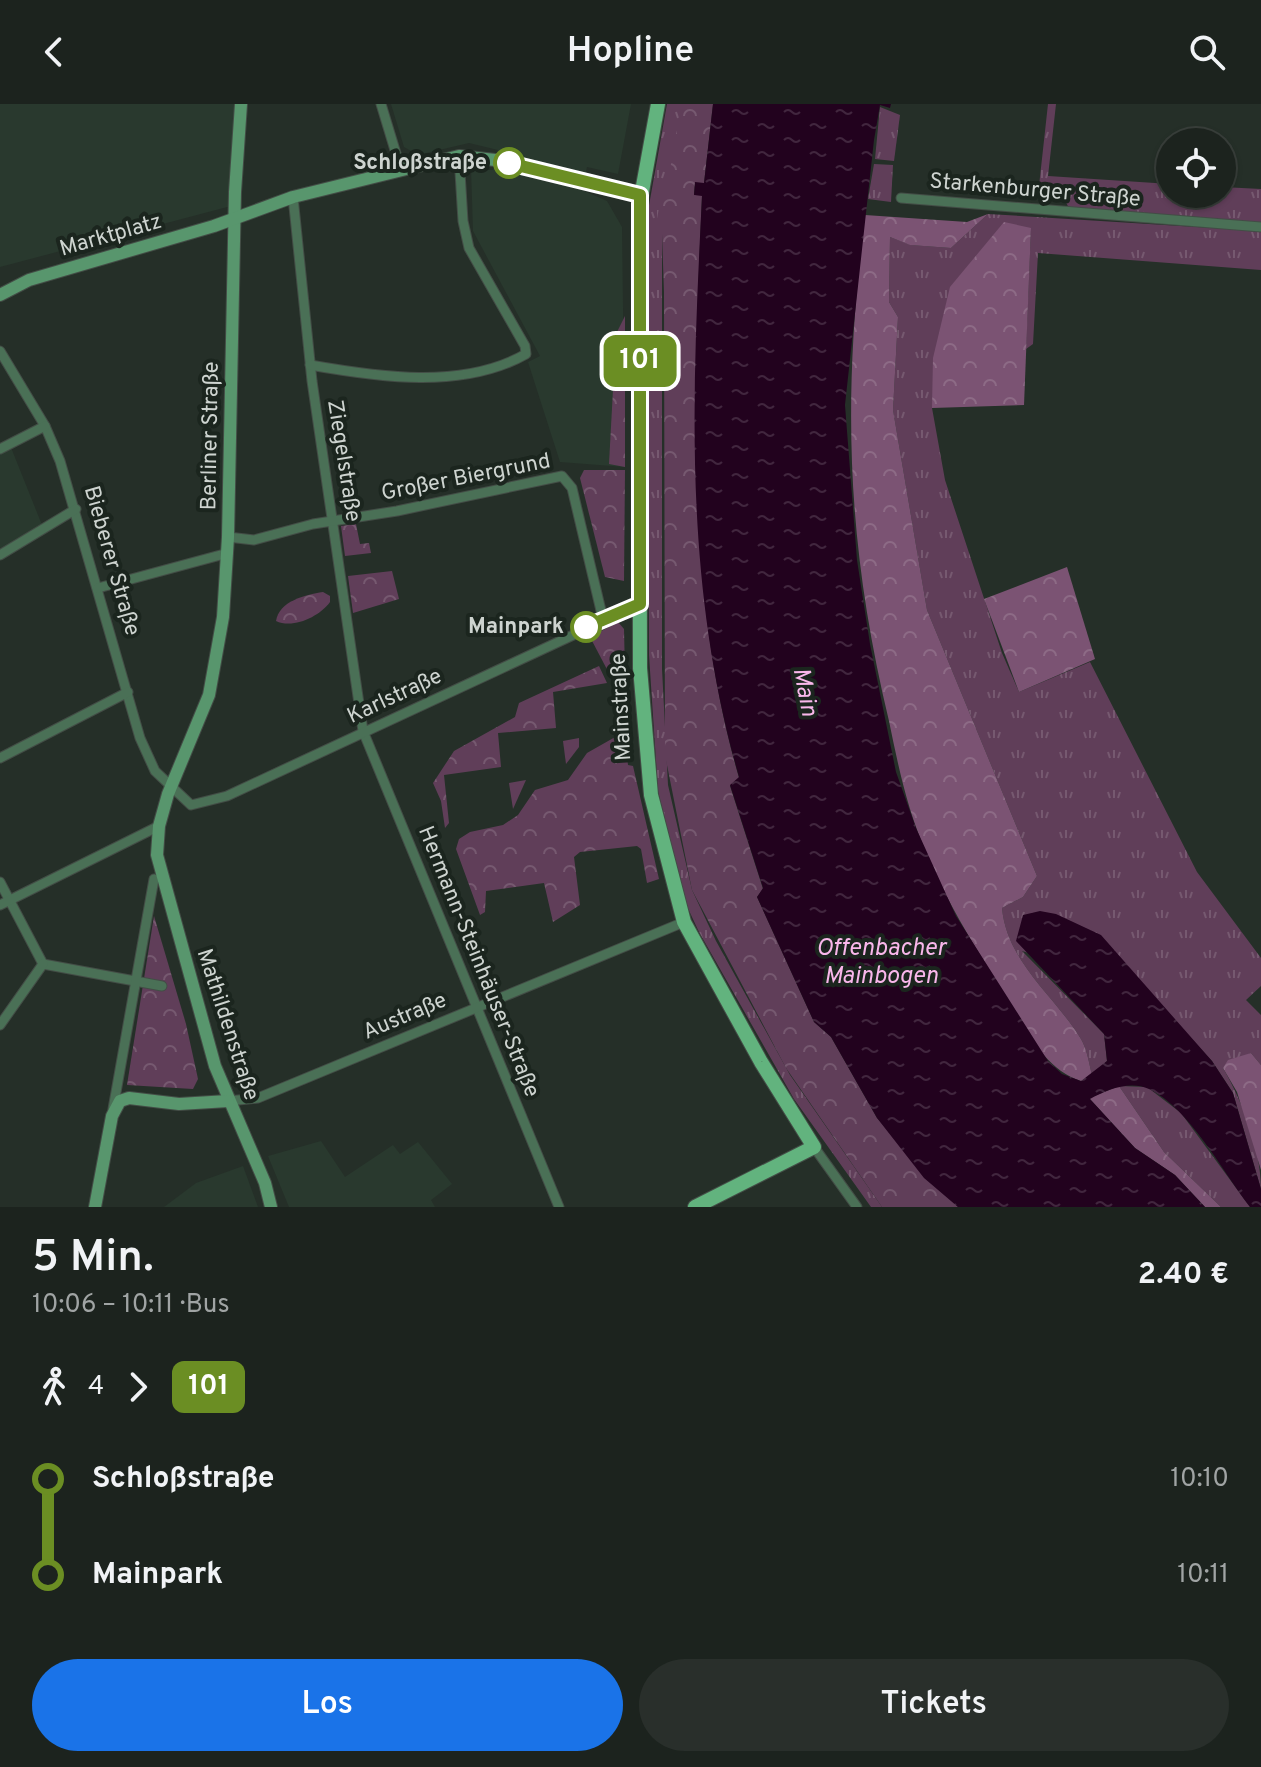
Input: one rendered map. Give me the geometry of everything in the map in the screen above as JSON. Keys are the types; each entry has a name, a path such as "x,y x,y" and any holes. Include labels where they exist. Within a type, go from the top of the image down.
{"main road":[{"name":"Berliner Straße","path":"171,785 204,711 214,675 228,553 235,218 241,104"},
{"name":"Mainstraße","path":"658,104 640,195 640,604 645,758 651,795 684,922 761,1062 814,1147"},
{"path":"235,218 293,197 459,156 495,160"},
{"path":"525,166 640,195"},
{"name":"Marktplatz","path":"0,295 29,280 235,218"},
{"path":"157,877 159,826 171,785"},
{"name":"Mathildenstraße","path":"157,877 228,1101 278,1207"},
{"path":"95,1207 112,1116 124,1099 187,1104 228,1101"},
{"path":"695,1207 814,1147"},
{"name":"Mathildenstraße","path":"265,1183 271,1207"}],"street":[{"path":"381,104 401,170"},
{"path":"310,365 366,375 415,376 476,371 526,354 525,346 469,248 463,221 459,156"},
{"name":"Ziegelstraße","path":"293,197 310,365 363,731"},
{"name":"Starkenburger Straße","path":"901,198 1261,227"},
{"name":"Bieberer Straße","path":"0,351 45,426 76,509 150,764 171,785"},
{"path":"0,449 45,426"},
{"name":"Großer Biergrund","path":"228,537 254,540 334,520 397,511 554,476 565,477 569,481 603,619"},
{"path":"0,555 76,509"},
{"path":"98,588 228,553"},
{"name":"Karlstraße","path":"171,785 186,802 205,804 640,604"},
{"path":"0,758 128,692"},
{"name":"Hermann-Steinhäuser-Straße","path":"363,731 559,1207"},
{"path":"5,902 159,826"},
{"path":"140,838 150,841 157,855"},
{"path":"112,1116 134,981 157,877"},
{"path":"0,882 5,902 43,964 162,986"},
{"name":"Austraße","path":"228,1101 258,1098 684,922"},
{"path":"0,1025 43,964"},
{"name":"Mainstraße","path":"814,1147 857,1207"}],"shaded area":[{"path":"0,104 235,104 231,206 0,267"},
{"path":"391,104 631,104 618,174 587,167 582,190 607,201 622,227 625,467 560,462 528,362 540,356 473,231 471,169 493,170 498,150 469,143 418,155 404,147"},
{"path":"10,445 42,525 0,551 0,450"},
{"path":"321,1141 345,1177 393,1145 400,1154 418,1142 452,1184 431,1200 435,1207 289,1207 268,1156"},
{"path":"243,1166 258,1207 164,1207 196,1183"}],"green space":[{"path":"667,104 682,104 662,234 662,669 668,785 692,890 716,941 790,1075 882,1207 871,1207 794,1099 699,932 685,902 658,791 649,655 648,211"},
{"path":"681,104 713,104 704,183 695,183 694,194 702,195 696,415 701,561 721,706 739,778 730,786 763,889 757,897 814,1022 831,1037 877,1118 958,1207 882,1207 786,1068 692,890 665,755 664,292 662,234 657,219 664,179 669,176"},
{"path":"1048,104 1056,104 1048,176 1156,183 1156,208 1236,208 1236,188 1261,189 1261,224 1070,211 1066,188 1039,186"},
{"path":"880,107 900,115 894,161 875,159"},
{"path":"874,164 893,165 891,202 868,199"},
{"path":"988,214 1261,231 1261,270 1038,253 1033,344 1026,349 1031,228 932,408 945,480 1002,653 1019,692 1090,662 1197,872 1261,958 1261,986 1246,1000 1261,1015 1261,1065 1251,1053 1223,1068 1250,1127 1258,1158 1261,1189 1233,1093 1212,1061 1142,985 1022,951 1104,1034 1107,1061 1092,1075 1081,1039 1022,962 1006,927 1002,908 1023,897 1037,876 927,610 893,410 898,317 889,302 890,237 911,245 951,248"},
{"path":"988,214 951,248 910,245 890,237 889,302 898,317 893,410 927,610 1037,876 1023,897 1002,908 1006,927 1022,962 1083,1043 1092,1075 1081,1081 1054,1065 1032,1040 960,920 927,855 910,809 896,754 875,655 856,530 851,408 853,346 865,215 967,222"},
{"path":"1004,222 1031,228 1024,405 932,408 933,358 950,287"},
{"path":"625,316 625,467 609,464 616,334"},
{"path":"584,470 625,470 624,581 605,577 580,478"},
{"path":"356,524 360,544 369,543 371,553 345,556 341,526"},
{"path":"1067,567 1095,659 1019,692 984,599"},
{"path":"392,571 399,599 353,613 348,576"},
{"path":"323,592 330,596 330,602 313,617 290,624 276,621 287,604"},
{"path":"618,622 624,629 625,674 611,677 590,637"},
{"path":"599,666 607,683 553,692 556,728 498,733 501,767 444,775 449,823 445,828 441,801 433,783 454,751 515,717 519,703"},
{"path":"625,682 627,718 622,722 614,683"},
{"path":"624,732 628,765 633,766 659,879 647,883 641,849 637,846 580,852 574,857 580,905 553,922 544,883 486,891 485,912 480,915 456,849 459,839 470,832 503,825 518,815 535,790 568,780 587,753"},
{"path":"579,738 579,747 566,764 563,741"},
{"path":"526,780 513,809 509,783"},
{"path":"154,916 186,1024 198,1079 193,1089 127,1085"},
{"path":"1251,1053 1261,1065 1261,1170 1237,1092 1223,1068 1228,1060"},
{"path":"1119,1086 1147,1087 1181,1113 1250,1207 1221,1207 1164,1152"},
{"path":"1119,1086 1164,1152 1221,1207 1205,1207 1175,1175 1135,1148 1089,1098"}],"water":[{"name":"Offenbacher Mainbogen","path":"713,104 891,104 890,108 880,105 874,140 845,405 857,560 870,644 896,772 916,828 956,916 1048,1061 1062,1074 1081,1081 1107,1061 1104,1034 1016,941 1023,915 1040,911 1056,914 1101,935 1212,1061 1233,1093 1261,1189 1261,1207 1250,1207 1192,1126 1164,1098 1142,1086 1126,1086 1090,1099 1135,1148 1175,1175 1205,1207 958,1207 924,1178 877,1118 831,1037 814,1022 757,897 763,888 730,785 739,777 708,632 700,560 695,416 702,196 694,195 695,182 704,183"}],"tunnel":[{"path":"495,160 525,166"}],"bus line":[{"name":"101","path":"509,163 640,195 640,604 586,627"}],"place":[{"name":"Schloßstraße","path":"509,163"},
{"name":"Mainpark","path":"586,627"}],"water label":[{"name":"Main","path":"804,692"}]}
